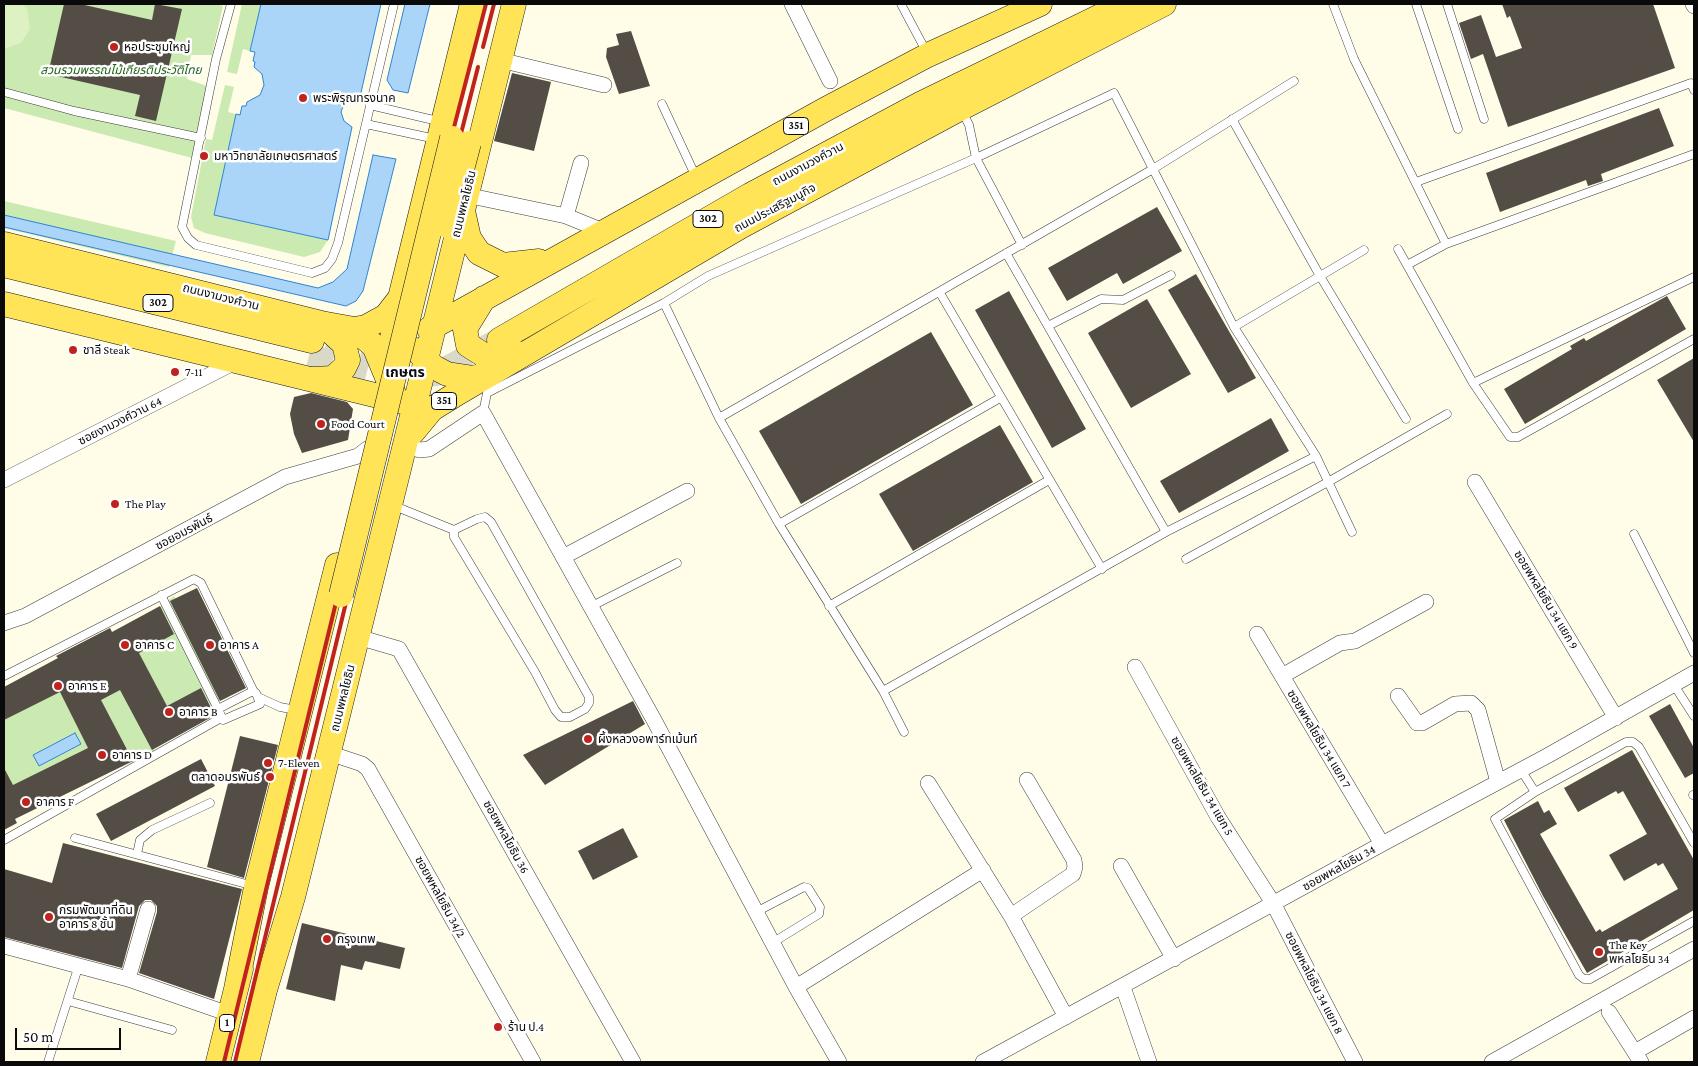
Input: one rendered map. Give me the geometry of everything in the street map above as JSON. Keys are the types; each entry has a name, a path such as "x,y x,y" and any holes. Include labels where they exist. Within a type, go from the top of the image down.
{"main road":[{"name":"ถนนพหลโยธิน","path":"450,136 472,4"},
{"name":"ถนนพหลโยธิน","path":"265,990 276,932 450,136 485,4"},
{"name":"ถนนพหลโยธิน","path":"394,392 398,306 424,201 504,4"},
{"name":"ถนนพหลโยธิน","path":"237,984 256,887 367,448 394,392 421,355 436,323 514,4"},
{"name":"351","path":"436,323 697,179 928,55 1040,4"},
{"name":"ถนนงามวงศ์วาน","path":"1084,4 892,101 729,189 496,333 928,100 1125,4"},
{"name":"ถนนประเสริฐมนูกิจ","path":"405,444 432,409 740,227 961,108 1164,4"},
{"path":"424,201 425,222 434,231 443,232 452,227 465,202"},
{"path":"465,202 469,238 479,253 503,265 556,258"},
{"name":"ถนนงามวงศ์วาน","path":"4,244 313,350 394,392"},
{"name":"ถนนงามวงศ์วาน","path":"4,265 313,350"},
{"name":"ถนนงามวงศ์วาน","path":"4,282 313,350"},
{"path":"485,296 465,329 468,345 487,357 498,359 531,349"},
{"name":"ถนนงามวงศ์วาน","path":"4,304 237,361 313,350 354,329"},
{"path":"354,329 366,326 386,316 398,306 421,355 447,374 474,378 492,372"},
{"path":"354,329 374,346 394,392 405,444"},
{"path":"394,392 421,355"},
{"path":"394,392 449,391 468,387"},
{"name":"ถนนพหลโยธิน","path":"247,1062 265,990 294,897 392,504 405,444"},
{"path":"355,495 392,504"},
{"name":"ถนนพหลโยธิน","path":"218,1062 237,984 301,752 349,597"}],"street":[{"path":"792,4 830,82"},
{"path":"500,60 604,85"},
{"path":"566,216 581,163"},
{"path":"465,202 566,216 603,231"},
{"name":"ซอยงามวงศ์วาน 64","path":"4,480 237,361"},
{"path":"405,444 420,450 429,448 483,414 796,987 839,1062"},
{"name":"ซอยอมรพันธ์","path":"4,623 25,616 285,477 358,456 367,448"},
{"name":"ซอยพหลโยธิน 34 แยก 9","path":"1475,482 1616,718"},
{"path":"562,557 687,491"},
{"path":"1282,676 1340,644 1354,641 1426,602"},
{"name":"ซอยพหลโยธิน 34 แยก 7","path":"1257,634 1382,844"},
{"name":"ซอยพหลโยธิน 36","path":"358,637 399,649 633,1062"},
{"name":"ซอยพหลโยธิน 34 แยก 5","path":"1135,667 1218,817 1273,903"},
{"name":"ซอยพหลโยธิน 34","path":"986,1062 1273,903 1616,718 1694,673"},
{"path":"1398,696 1417,723 1422,723 1455,704 1471,703 1478,710 1498,782"},
{"name":"ซอยพหลโยธิน 34/2","path":"329,753 362,764 368,769 532,1062"},
{"path":"1011,916 1073,874 1075,867 1074,860 1027,780"},
{"path":"928,783 1011,916 1066,1018"},
{"path":"1121,866 1174,959"},
{"path":"796,987 983,870"},
{"name":"ซอยพหลโยธิน 34 แยก 8","path":"1273,903 1355,1062"},
{"path":"128,979 148,909"},
{"path":"4,946 78,968 128,979 229,1014"},
{"path":"1492,1062 1694,949"},
{"path":"1123,987 1149,1062"},
{"path":"1609,1012 1638,1057 1694,1018"}],"lane":[{"path":"231,4 216,59 182,227 188,238 196,245 312,273 325,268 332,259 338,244 394,4"},
{"path":"901,4 928,55"},
{"path":"1333,4 1354,59 1446,244"},
{"path":"1416,4 1458,129"},
{"path":"1447,4 1484,119"},
{"path":"719,418 940,293 1153,169 1294,81"},
{"path":"1416,182 1692,83 1694,90"},
{"path":"4,92 74,111 201,138"},
{"path":"483,414 486,393 664,303 708,276 976,158 1114,93 1234,327 1316,456 1352,532"},
{"path":"662,104 697,179"},
{"path":"370,105 450,136"},
{"path":"961,108 969,125 976,158 1022,245"},
{"path":"1232,119 1320,276 1406,420"},
{"path":"366,124 450,136"},
{"path":"1407,265 1446,244 1694,154"},
{"path":"1398,249 1474,383 1504,431 1510,437 1518,437 1694,339"},
{"path":"1234,327 1364,250"},
{"path":"1006,253 1166,532"},
{"path":"1048,326 1098,300 1123,300 1171,275"},
{"path":"1474,383 1694,277"},
{"path":"940,293 1102,569"},
{"path":"664,303 719,418 779,524 883,691 904,732"},
{"path":"779,524 1000,398"},
{"path":"1186,559 1328,482 1447,414"},
{"path":"883,691 1166,532 1316,456"},
{"path":"829,606 1049,480"},
{"path":"392,504 454,530 485,517 491,522 589,697 589,703 584,709 570,717 562,718 555,710 535,672 454,537 454,530"},
{"path":"1634,534 1694,653"},
{"path":"590,607 677,563"},
{"path":"4,676 191,580 198,580 260,702 258,705 227,720 221,718 4,840"},
{"path":"161,595 218,708 221,718"},
{"path":"1674,685 1694,716"},
{"path":"218,708 256,694 280,707 301,711"},
{"path":"1694,843 1639,747 1634,742 1626,742 1535,792 1495,819 1497,826 1579,975 1584,979 1590,980 1694,922"},
{"path":"1521,770 1535,792"},
{"path":"137,854 140,840 152,830 210,802"},
{"path":"75,838 256,887"},
{"path":"756,912 804,887 808,888 820,907 820,914 772,943"},
{"path":"48,1062 78,968"},
{"path":"68,1001 172,1030"}],"green space":[{"name":"สวนรวมพรรณไม้เกียรติประวัติไทย","path":"4,4 215,4 223,6 212,55 191,55 187,79 207,86 192,158 4,108"},
{"path":"4,4 21,4 27,8 30,29 21,43 4,49"},
{"path":"242,4 261,4 250,51 243,49 237,74 227,72"},
{"path":"225,85 234,87 228,112 236,114 214,215 328,240 320,252 304,257 205,233 194,228 191,217 206,139 212,140"},
{"path":"4,201 176,241 169,267 4,228"},
{"path":"174,596 228,697 173,723 133,704 154,751 129,764 114,737 11,790 4,776 4,716 58,687"}],"water":[{"path":"261,4 381,4 360,97 350,99 344,104 341,112 344,121 352,127 328,240 214,215 236,114 240,115 242,106 246,106 247,102 260,95 264,85 262,74 254,67 255,52 250,51"},
{"path":"405,4 430,4 408,93 393,90 387,80"},
{"path":"373,155 396,159 363,291 356,301 346,306 4,227 4,215 318,288 333,282 347,269"},
{"path":"75,733 81,744 39,766 33,755"}],"building":[{"name":"หอประชุมใหญ่","path":"64,4 80,4 152,20 155,4 182,9 156,121 135,116 140,95 48,74"},
{"path":"1502,4 1653,4 1675,68 1508,127 1483,54 1471,59 1459,23 1481,15 1496,57 1522,48 1510,16 1507,18"},
{"path":"631,31 650,86 619,94 606,57 607,48 619,45 616,34"},
{"path":"512,73 551,82 534,151 494,141"},
{"path":"1659,108 1674,146 1601,174 1603,181 1588,186 1586,180 1500,212 1486,173"},
{"path":"1157,207 1182,251 1123,284 1117,273 1067,301 1048,268"},
{"path":"1196,274 1256,378 1228,393 1168,290"},
{"path":"1009,291 1086,429 1052,448 975,310"},
{"path":"1667,296 1686,329 1525,424 1504,389 1572,349 1570,346 1584,338 1586,341"},
{"path":"1147,299 1191,374 1131,408 1088,333"},
{"path":"931,332 973,405 801,504 759,431"},
{"path":"1694,358 1694,442 1657,380"},
{"name":"Food Court","path":"311,393 347,402 353,409 348,440 302,453 294,434 290,414 294,397"},
{"path":"1271,418 1289,451 1179,513 1160,481"},
{"path":"1000,425 1033,482 913,551 879,494"},
{"name":"อาคาร A","path":"197,588 246,688 220,701 170,601"},
{"path":"160,606 174,634 139,653 167,706 201,688 211,708 207,710 210,718 152,750 120,690 101,700 133,761 15,819 17,823 4,830 4,768 13,785 88,748 60,692 4,720 4,687 58,658 56,656 110,628 112,632"},
{"name":"ผึ้งหลวงอพาร์ทเม้นท์","path":"633,701 645,724 545,785 523,755"},
{"path":"1670,704 1694,748 1694,773 1685,778 1649,716"},
{"path":"240,736 278,745 244,878 207,867"},
{"path":"1632,750 1694,860 1694,910 1587,973 1543,896 1504,820 1538,801 1544,813 1549,810 1557,824 1540,834 1596,932 1600,929 1602,932 1678,889 1663,863 1658,866 1656,863 1624,881 1609,855 1647,834 1623,791 1618,794 1616,791 1578,812 1564,788"},
{"path":"201,759 215,786 111,841 96,814"},
{"path":"623,828 638,857 593,880 578,851"},
{"path":"63,843 242,889 214,999 139,973 157,912 157,906 151,900 145,900 139,906 122,968 4,937 4,869 52,883"},
{"path":"302,923 405,948 400,969 365,961 362,970 341,965 335,1001 286,989"}],"tunnel":[{"path":"309,356 401,380 436,374 495,342"},
{"path":"326,344 396,361"}],"railway":[{"path":"224,1062 418,266 486,4"},
{"path":"483,47 494,4"},
{"path":"235,1062 428,263 478,67"}],"place":[{"name":"หอประชุมใหญ่","path":"114,47"},
{"name":"พระพิรุณทรงนาค","path":"303,98"},
{"name":"มหาวิทยาลัยเกษตรศาสตร์","path":"204,156"},
{"name":"ชาลี Steak","path":"73,350"},
{"name":"7-11","path":"175,372"},
{"name":"Food Court","path":"321,424"},
{"name":"The Play","path":"115,504"},
{"name":"อาคาร C","path":"125,645"},
{"name":"อาคาร A","path":"210,645"},
{"name":"อาคาร E","path":"58,686"},
{"name":"อาคาร B","path":"169,712"},
{"name":"ผึ้งหลวงอพาร์ทเม้นท์","path":"588,739"},
{"name":"อาคาร D","path":"102,755"},
{"name":"7-Eleven","path":"268,763"},
{"name":"ตลาดอมรพันธ์","path":"270,777"},
{"name":"อาคาร F","path":"26,802"},
{"name":"กรมพัฒนาที่ดิน อาคาร 8 ชั้น","path":"49,917"},
{"name":"กรุงเทพ","path":"327,939"},
{"name":"The Key พหลโยธิน 34","path":"1599,952"},
{"name":"ร้าน ป.4","path":"498,1027"}],"district":[{"name":"เกษตร","path":"405,373"}]}
